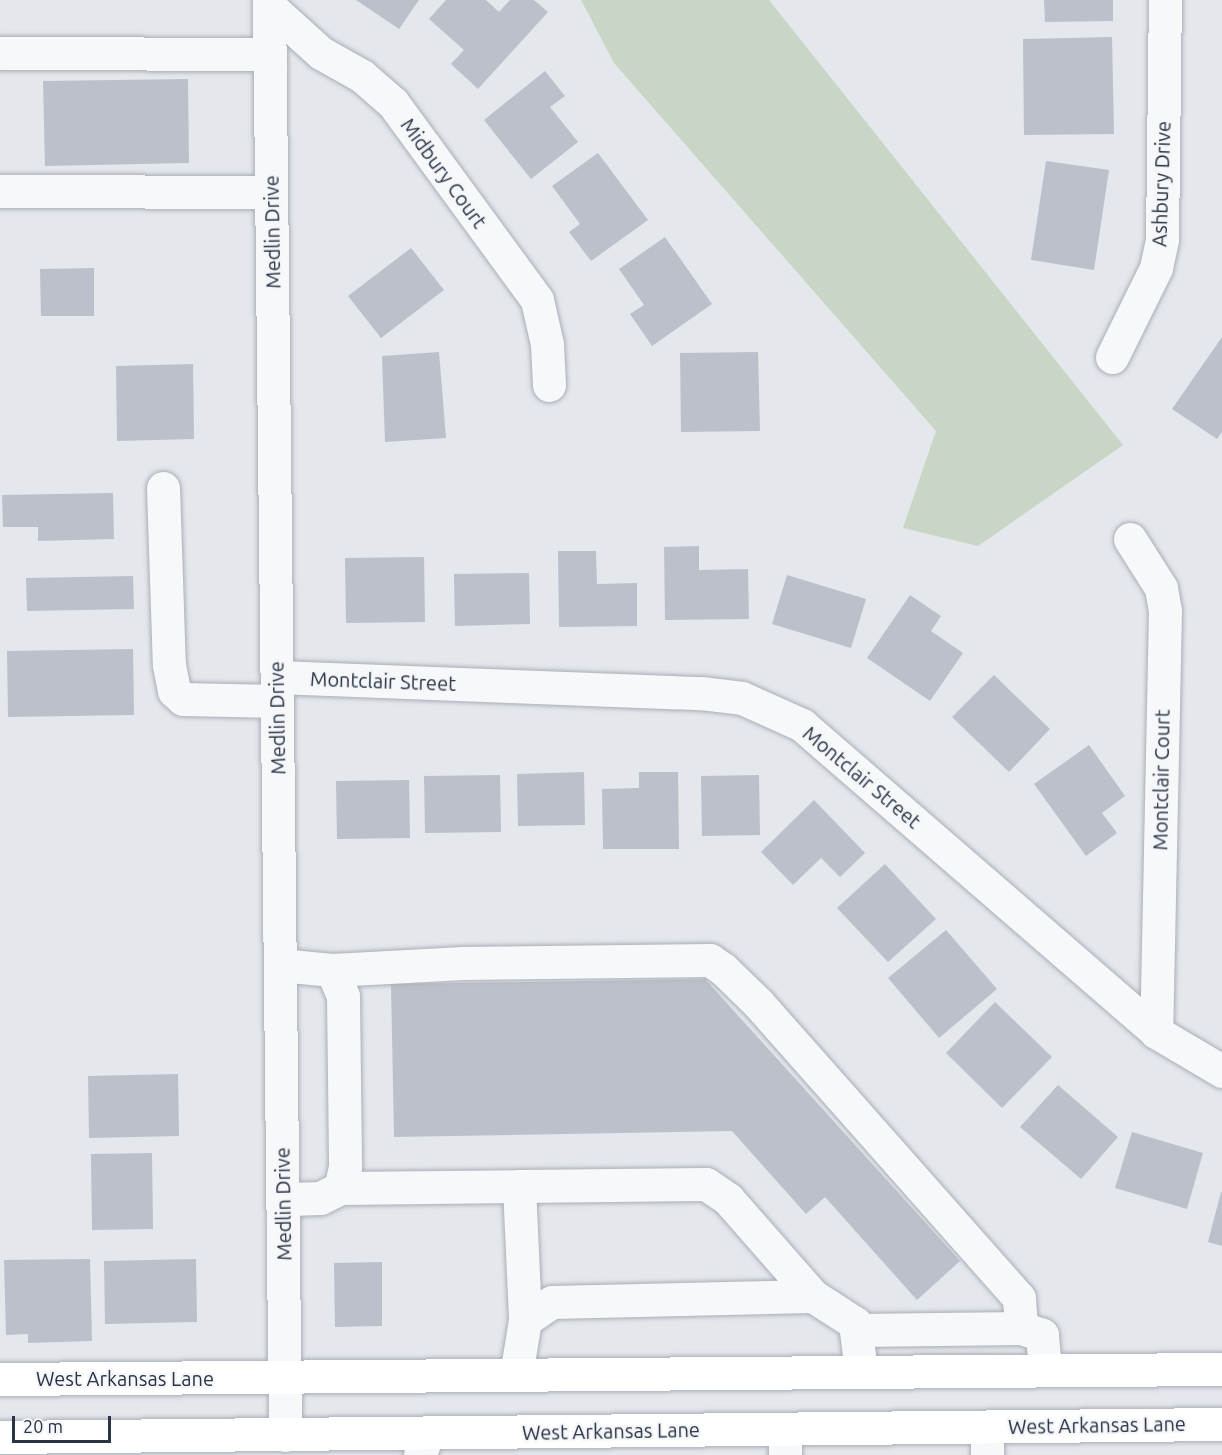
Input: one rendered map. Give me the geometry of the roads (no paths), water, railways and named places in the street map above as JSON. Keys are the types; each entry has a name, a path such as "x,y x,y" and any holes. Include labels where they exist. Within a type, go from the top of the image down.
{"main road":[{"name":"West Arkansas Lane","path":"0,1379 1222,1369"},
{"name":"West Arkansas Lane","path":"0,1437 208,1445 285,1435 423,1444 987,1441 1222,1424"}],"street":[{"name":"Ashbury Drive","path":"1112,357 1156,268 1162,239 1165,0"},
{"name":"Medlin Drive","path":"269,3 285,1435"},
{"name":"Midbury Court","path":"269,3 321,53 370,82 393,103 414,131 537,300 547,344 549,386"},
{"path":"0,53 270,54"},
{"path":"0,191 271,192"},
{"name":"Montclair Street","path":"163,488 169,665 174,691 183,699 277,689 701,693 742,698 802,725 1156,1032 1222,1071"},
{"name":"Montclair Court","path":"1130,539 1161,588 1165,611 1156,1032"},
{"path":"280,965 332,970 463,963 710,960 723,969 758,1003 1019,1298 1021,1328"},
{"path":"332,970 343,996 345,1167 340,1188"},
{"path":"283,1199 320,1198 340,1188 706,1184 728,1199 813,1296 855,1323 861,1371"},
{"path":"516,1375 525,1320 519,1186"},
{"path":"525,1320 552,1302 813,1296"},
{"path":"856,1330 1021,1328 1042,1335 1045,1370"}]}
